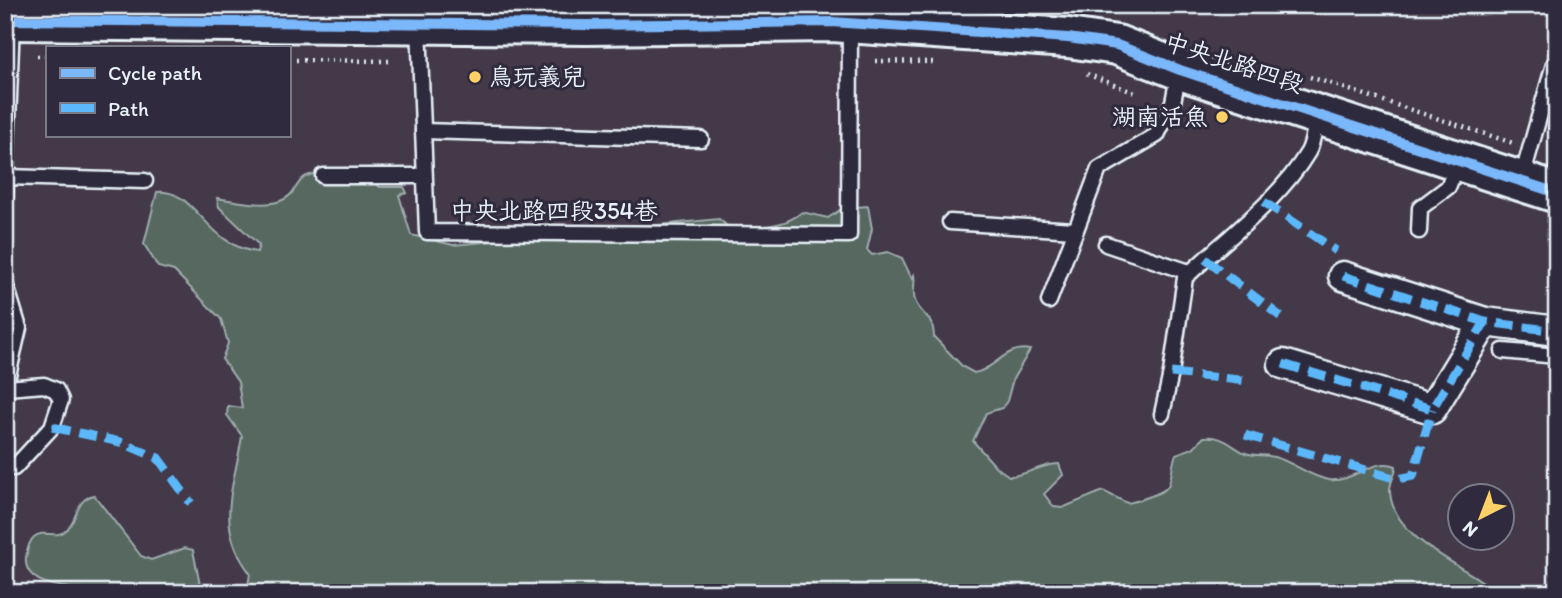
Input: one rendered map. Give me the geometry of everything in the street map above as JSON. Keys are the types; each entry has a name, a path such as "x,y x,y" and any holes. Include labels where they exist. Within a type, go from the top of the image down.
{"street":[{"name":"中央北路四段","path":"8,20 578,25 850,23 1068,38 1117,45 1180,69 1313,95 1458,163 1526,165 1557,193"},
{"path":"1343,276 1485,322 1557,331"},
{"path":"1283,364 1432,409 1485,322"}],"lane":[{"path":"5,196 8,20"},
{"name":"中央北路四段354巷","path":"419,23 427,232 849,235 850,23"},
{"path":"1526,165 1554,64 1557,65"},
{"path":"1049,301 1099,169 1157,135 1173,102 1180,69"},
{"path":"1106,244 1189,274 1221,248 1286,182 1309,150 1313,95"},
{"path":"423,131 701,139"},
{"path":"1419,231 1420,208 1448,187 1458,163"},
{"path":"323,176 424,176"},
{"path":"6,177 145,181"},
{"path":"950,222 1074,230"},
{"path":"1162,414 1186,271"},
{"path":"5,282 19,328 6,388 44,385 56,390 61,400 52,428 14,468"},
{"path":"1503,351 1557,356"}],"path":[{"path":"37,56 46,56"},
{"path":"290,60 391,61"},
{"path":"1313,95 1526,165"}],"green space":[{"path":"315,174 366,177 380,187 404,187 407,193 399,195 411,235 453,245 719,219 732,230 778,224 802,212 828,218 843,208 868,206 872,229 867,250 872,255 888,252 902,258 912,279 914,275 915,299 930,320 934,337 963,367 974,373 982,371 1007,354 1021,349 1030,350 1013,379 1007,401 1002,408 986,413 973,441 996,467 1009,476 1059,464 1063,475 1044,494 1054,507 1062,508 1103,491 1127,503 1156,494 1168,486 1176,454 1193,448 1204,437 1220,439 1247,454 1281,459 1329,480 1346,478 1371,467 1387,464 1396,466 1390,492 1394,508 1402,522 1428,547 1486,584 1490,592 247,593 250,573 232,539 230,523 232,490 242,436 227,415 228,406 242,408 238,382 222,359 228,343 221,319 174,271 158,267 144,244 157,192 170,193 181,198 225,239 257,252 259,245 219,207 217,198 256,204 276,202 291,194 303,179"},
{"path":"94,495 141,556 151,560 185,548 193,550 200,585 205,593 87,593 85,589 46,583 31,574 26,557 32,539 41,534 58,534 65,531 83,501"}],"marked path":[{"path":"1264,202 1336,251"},
{"path":"1205,259 1281,317"},
{"path":"1343,276 1485,322 1557,331"},
{"path":"1283,364 1432,409 1485,322"},
{"path":"1171,373 1249,381"},
{"path":"1245,435 1397,479 1413,476 1432,409"},
{"path":"52,427 120,442 158,458 191,503"}],"cycle path":[{"path":"5,20 587,25 832,22 1068,38 1117,45 1180,70 1557,193"}],"place":[{"name":"鳥玩義兒","path":"475,77"},
{"name":"湖南活魚","path":"1222,117"}]}
